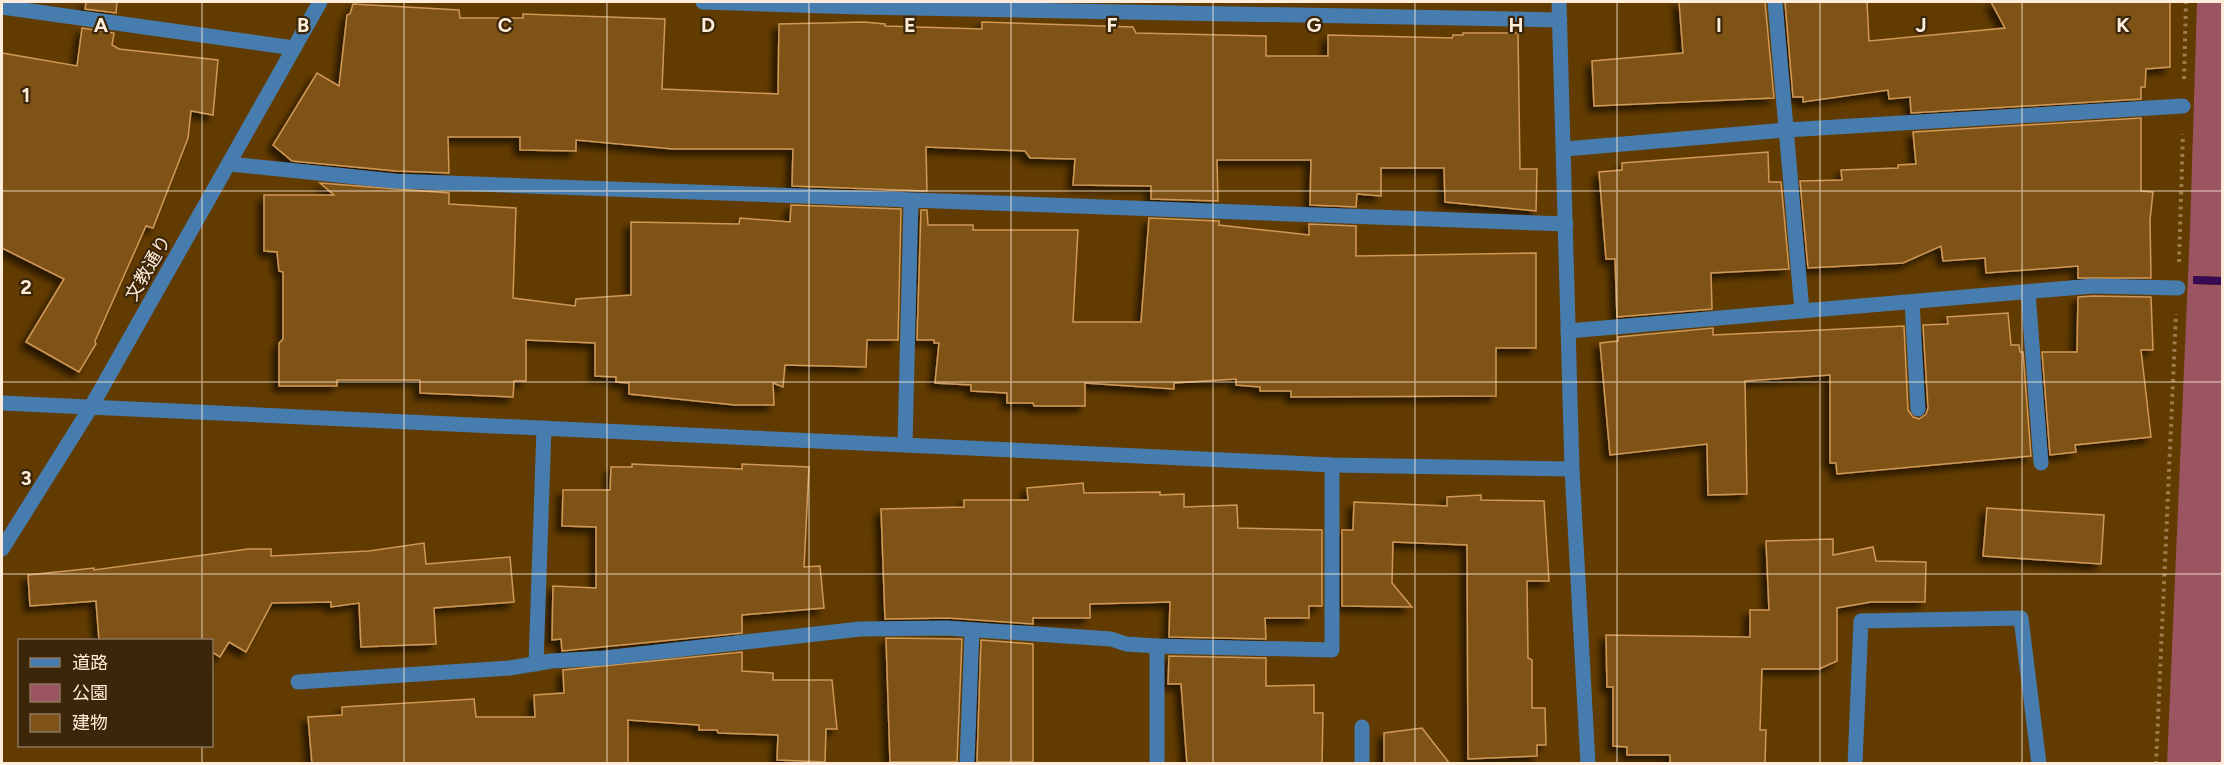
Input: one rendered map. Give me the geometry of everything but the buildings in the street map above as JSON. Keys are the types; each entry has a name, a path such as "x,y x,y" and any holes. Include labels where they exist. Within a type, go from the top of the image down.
{"street":[{"name":"文教通り","path":"2,549 91,407 230,165 320,2"},
{"path":"703,2 1560,20"},
{"path":"1559,2 1565,149 1572,469 1588,764"},
{"path":"1775,2 1802,311"},
{"path":"2,7 294,48"},
{"path":"1565,149 1786,130 2184,106"},
{"path":"230,165 395,181 911,202 1566,224"},
{"path":"905,444 911,202"},
{"path":"1568,331 2093,286 2178,288"},
{"path":"2028,292 2041,464"},
{"path":"1912,302 1918,409"},
{"path":"2,403 1332,465 1572,469"},
{"path":"536,664 544,428"},
{"path":"298,682 510,668 860,629 947,628 1111,639 1126,644 1157,646 1332,650 1332,465"},
{"path":"1855,764 1861,621 2021,618 2039,764"},
{"path":"968,764 972,631"},
{"path":"1156,764 1157,646"},
{"path":"1362,727 1362,764"}],"path":[{"path":"2156,764 2178,288 2186,2"}],"green space":[{"path":"2197,2 2222,2 2222,277 2193,276 2194,284 2222,285 2222,763 2167,764 2190,230"}],"shaded area":[{"path":"2193,276 2222,277 2222,285 2193,284"}]}
